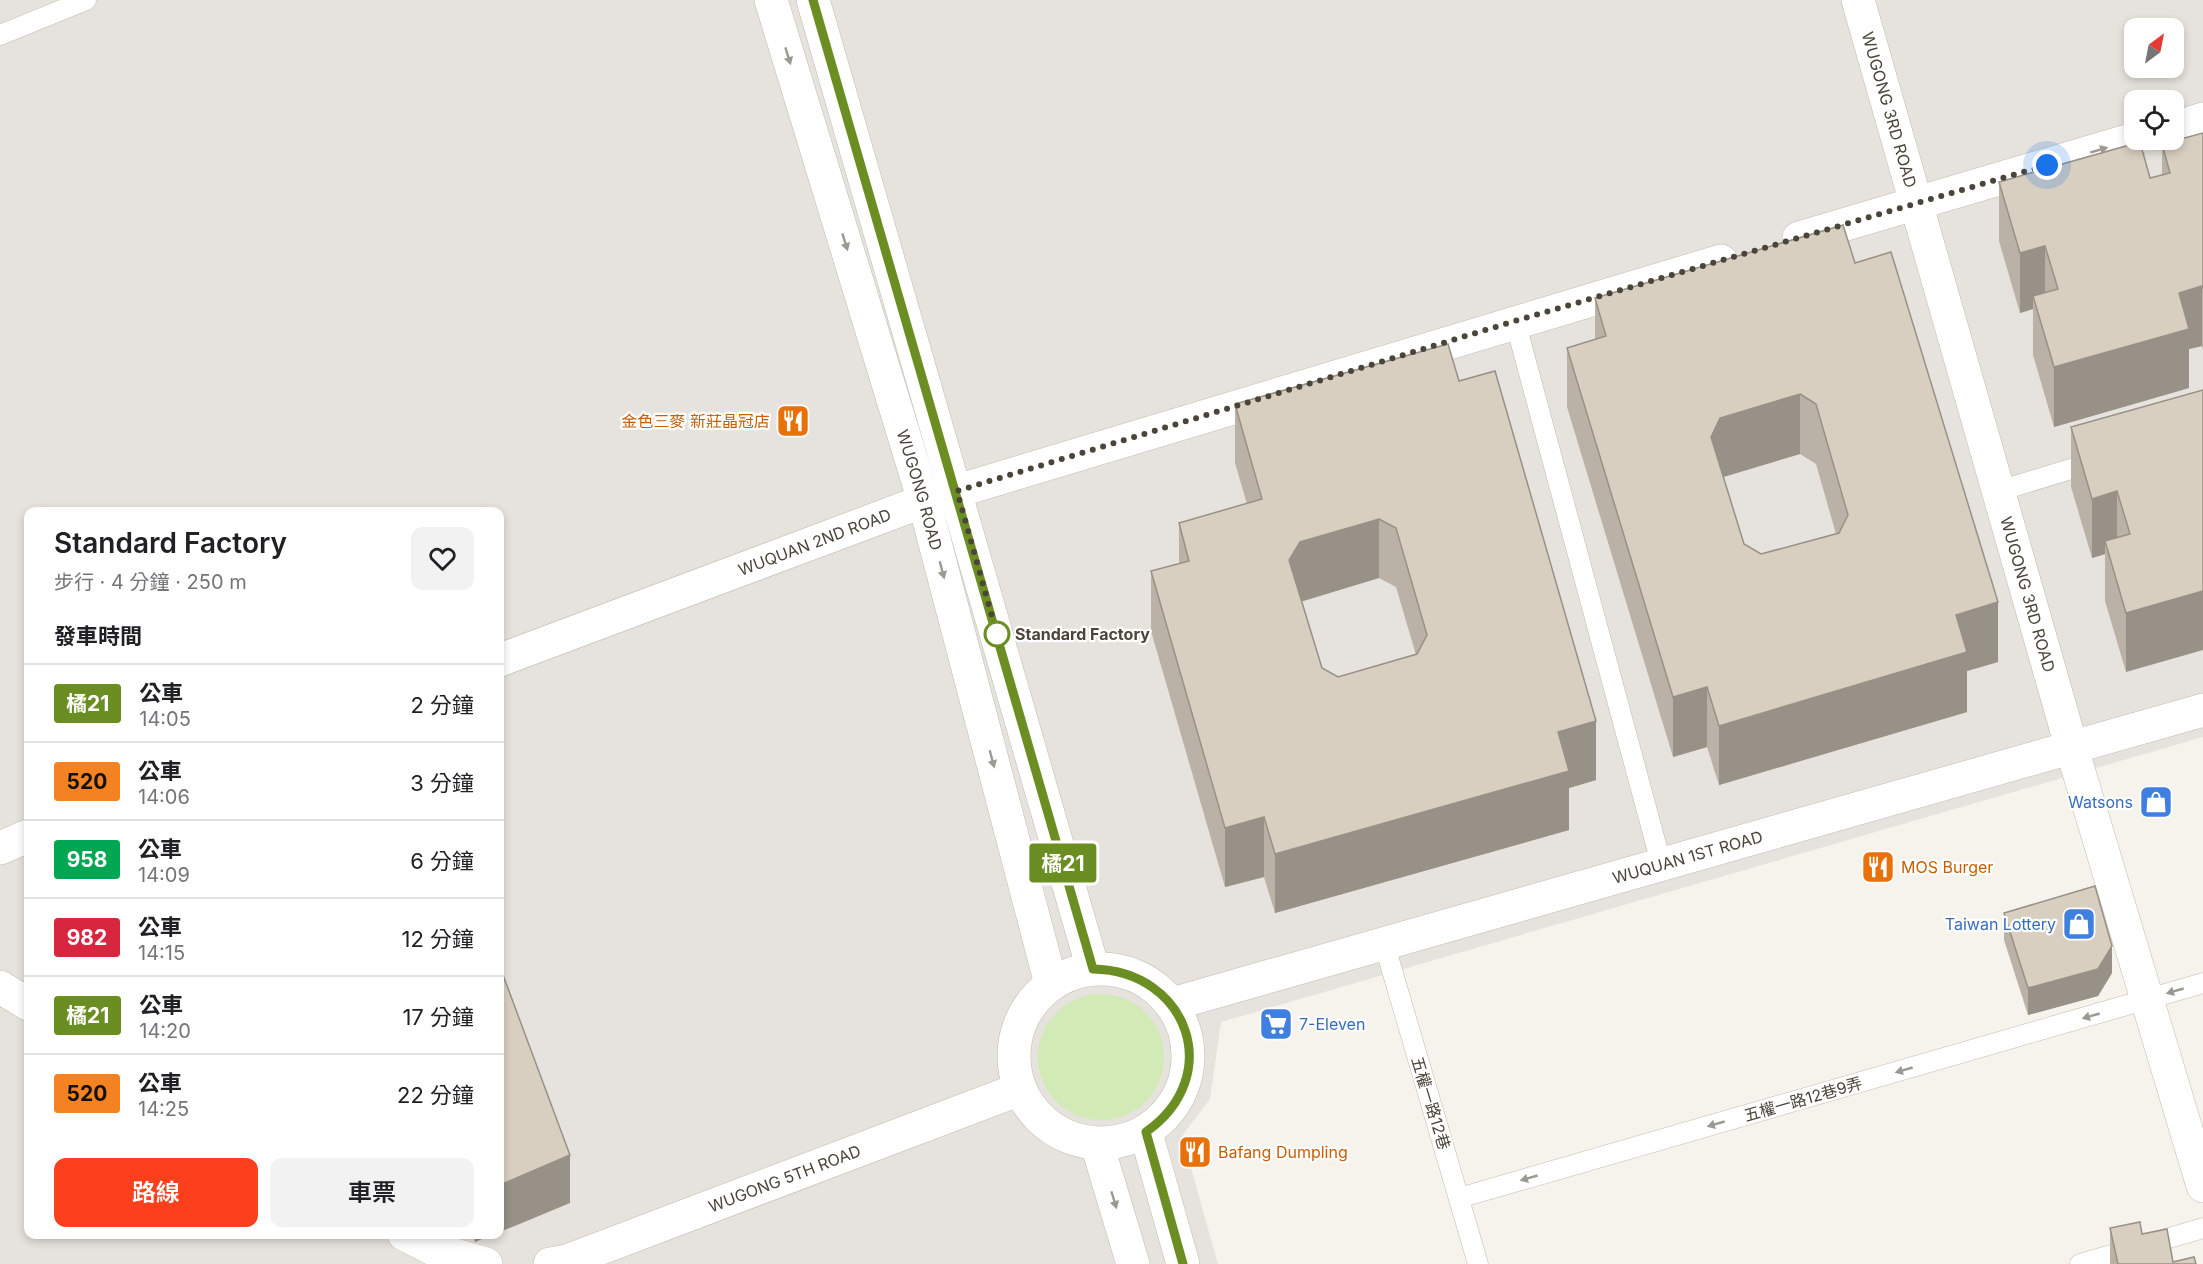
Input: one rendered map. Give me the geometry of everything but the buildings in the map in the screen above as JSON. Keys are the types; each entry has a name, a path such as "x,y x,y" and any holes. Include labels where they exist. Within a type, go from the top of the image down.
{"street":[{"name":"WUGONG ROAD","path":"771,0 924,501 1051,984"},
{"path":"813,0 957,491 1093,969"},
{"name":"WUGONG 3RD ROAD","path":"1858,0 2072,749 2203,1186"},
{"path":"2184,125 2203,119"},
{"name":"WUQUAN 2ND ROAD","path":"504,658 924,501 1515,321 2124,142"},
{"name":"WUQUAN 1ST ROAD","path":"1172,1004 2203,710"},
{"path":"0,848 24,838"},
{"path":"1093,969 1128,973 1152,986 1172,1004 1183,1024 1188,1046 1188,1068 1183,1089 1172,1109 1146,1132 1124,1142 1096,1144 1059,1133 1043,1122 1029,1107 1020,1089 1014,1067 1014,1043 1021,1020 1034,1000 1051,984 1078,972 1093,969"},
{"path":"0,987 24,1002"},
{"name":"WUGONG 5TH ROAD","path":"550,1264 567,1261 1020,1089"},
{"path":"1146,1132 1183,1264"},
{"path":"1096,1144 1133,1264"},
{"path":"414,1239 433,1249 486,1264"}],"lane":[{"path":"0,35 86,0"},
{"path":"1515,321 1661,863"},
{"path":"1999,491 2112,456"},
{"name":"五權一路12巷","path":"1384,943 1478,1264"},
{"name":"五權一路12巷9弄","path":"1459,1198 2203,983"},
{"path":"2080,1264 2203,1228"}],"shaded area":[{"path":"0,0 2203,0 2203,737 1221,1022 1210,1099 1182,1136 1218,1264 0,1264"}],"green space":[{"path":"1101,994 1125,999 1146,1012 1159,1033 1164,1057 1159,1081 1146,1102 1125,1115 1101,1120 1077,1115 1056,1102 1043,1081 1038,1057 1043,1033 1056,1012 1077,999"}],"bus line":[{"name":"橘21","path":"813,0 957,491 1093,969 1111,969 1144,980 1160,991 1172,1004 1183,1024 1188,1046 1188,1068 1183,1089 1172,1109 1146,1132 1183,1264"}],"place":[{"name":"金色三麥 新莊晶冠店","path":"793,421"},
{"name":"Standard Factory","path":"997,634"},
{"name":"Watsons","path":"2156,802"},
{"name":"MOS Burger","path":"1878,867"},
{"name":"Taiwan Lottery","path":"2079,924"},
{"name":"7-Eleven","path":"1276,1024"},
{"name":"Bafang Dumpling","path":"1195,1152"}],"route":[{"path":"997,634 1000,645 957,491 1515,321 2047,165"}]}
